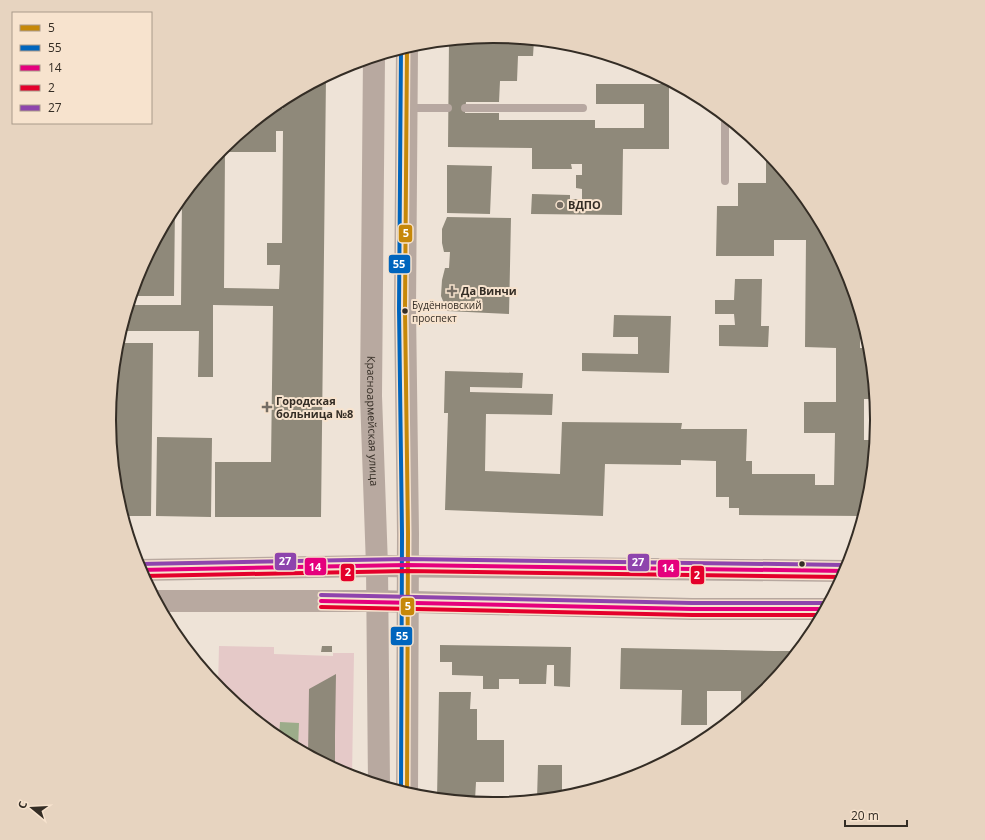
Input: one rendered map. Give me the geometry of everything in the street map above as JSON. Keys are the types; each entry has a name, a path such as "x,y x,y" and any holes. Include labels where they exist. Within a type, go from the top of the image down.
{"main road":[{"path":"407,53 405,309 408,534 407,787"},
{"name":"Красноармейская улица","path":"374,62 371,396 377,566 376,601 379,779"},
{"path":"147,570 407,565 838,571"},
{"path":"162,601 376,601 692,609 819,609"}],"lane":[{"path":"407,108 448,108"},
{"path":"465,108 583,108"},
{"path":"725,124 725,181"}],"shaded area":[{"path":"219,646 274,647 274,654 333,656 333,653 354,653 352,770 326,758 283,733 263,719 218,679"},
{"path":"280,722 299,723 298,742 283,733 279,731"}],"building":[{"path":"492,43 534,45 533,56 518,56 517,81 500,81 499,102 466,102 465,113 499,113 499,120 595,120 595,128 644,128 644,104 596,104 596,84 663,84 669,87 669,149 623,149 622,215 531,214 532,194 570,195 570,199 582,199 582,189 576,188 576,175 582,175 582,164 571,164 572,169 532,169 532,148 448,147 449,46"},
{"path":"326,82 321,517 215,517 215,462 271,462 273,306 213,305 213,377 198,377 199,331 126,331 134,305 181,305 182,207 193,190 225,154 224,288 279,289 280,265 267,265 267,243 282,243 283,131 276,131 276,152 227,152 263,121 280,109 283,109 283,107"},
{"path":"766,160 792,190 831,253 841,276 857,322 860,336 860,348 862,348 866,371 869,399 864,399 864,440 869,440 869,445 857,516 739,515 739,508 729,508 729,497 716,497 716,461 681,460 681,465 605,464 603,516 445,510 448,413 444,413 445,371 523,373 522,388 470,387 470,392 553,394 552,415 486,414 485,471 560,474 562,422 682,423 681,429 747,429 746,461 752,461 752,474 815,474 815,485 834,485 835,433 804,433 804,402 836,402 836,348 805,347 806,240 774,240 774,256 716,256 717,206 738,206 738,183 766,183"},
{"path":"447,165 492,166 490,214 447,213"},
{"path":"175,217 174,296 137,296 154,253"},
{"path":"447,217 511,218 509,314 447,311 441,296 442,280 445,268 449,268 450,252 444,252 442,243 442,229"},
{"path":"735,279 762,279 761,326 769,326 768,347 719,346 719,325 735,325 734,314 715,314 715,300 734,300"},
{"path":"614,315 671,316 669,373 582,371 582,353 638,354 638,337 613,337"},
{"path":"124,343 153,343 151,516 128,516 119,469 116,445 116,395"},
{"path":"157,437 212,438 211,517 156,516"},
{"path":"440,645 571,647 570,687 554,686 554,665 547,665 546,684 519,684 519,679 499,679 499,689 483,689 483,676 452,675 452,662 440,662"},
{"path":"322,646 332,646 332,652 321,652"},
{"path":"621,648 791,651 759,687 741,703 741,691 707,691 707,725 681,725 682,690 620,689"},
{"path":"336,674 335,762 308,748 309,689"},
{"path":"439,692 471,692 470,709 477,709 477,740 504,740 504,782 476,782 475,796 437,793"},
{"path":"538,765 562,765 562,791 537,794"}],"transit line":[{"name":"5","path":"407,53 405,309 408,534 407,787"},
{"name":"55","path":"401,55 399,309 402,534 401,786"},
{"name":"27","path":"144,564 407,559 841,565"},
{"name":"14","path":"147,570 407,565 838,571"},
{"name":"2","path":"149,576 407,571 835,577"},
{"name":"27","path":"321,595 692,603 822,603"},
{"name":"14","path":"321,601 692,609 819,609"},
{"name":"2","path":"321,607 692,615 815,615"}],"place":[{"name":"ВДПО","path":"560,205"},
{"name":"Да Винчи","path":"452,291"},
{"name":"Будённовский проспект","path":"405,311"},
{"name":"Городская больница №8","path":"267,407"}]}
